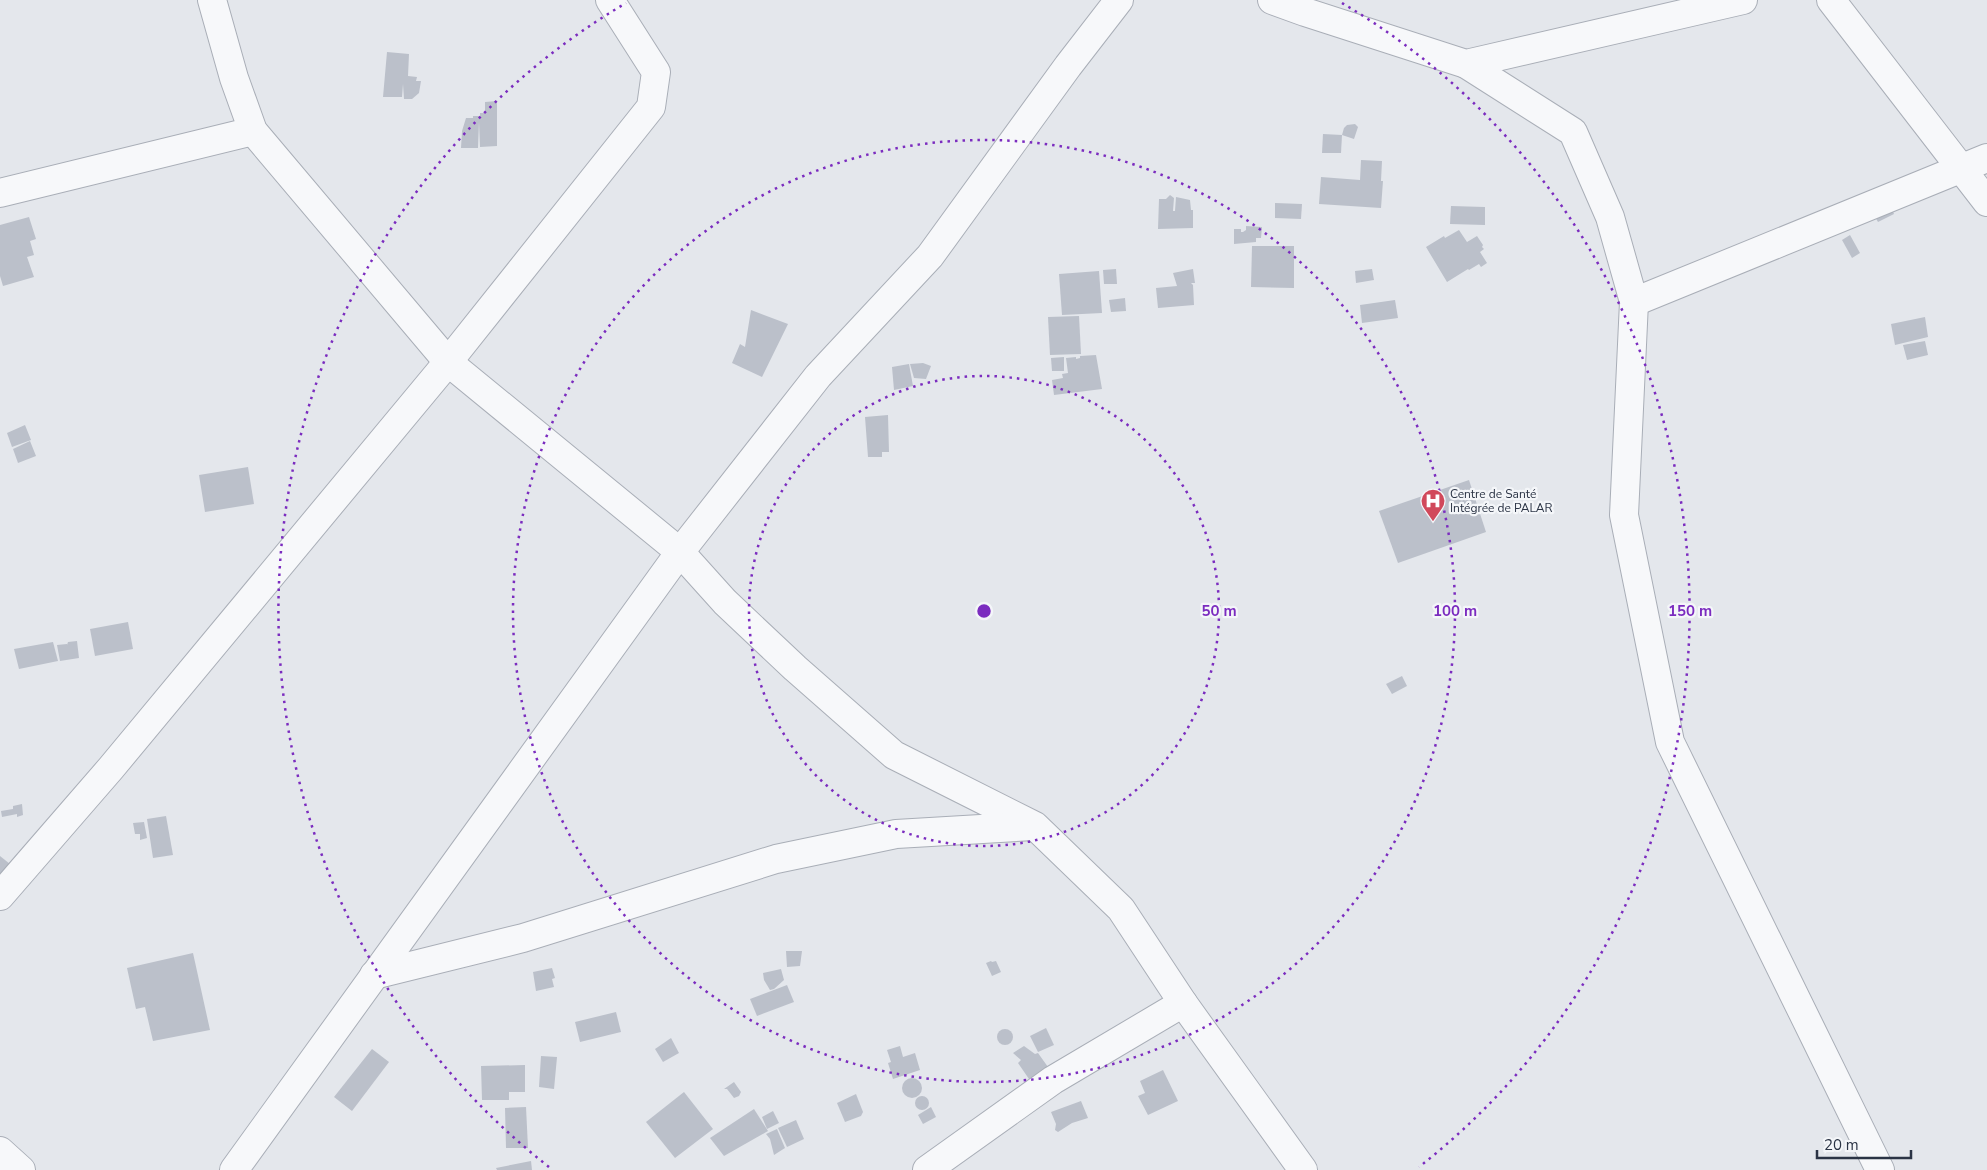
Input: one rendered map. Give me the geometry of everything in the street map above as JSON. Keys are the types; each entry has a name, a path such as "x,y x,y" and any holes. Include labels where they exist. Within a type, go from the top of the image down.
{"street":[{"path":"212,0 234,78 253,131 448,362 680,552 726,602 767,642 894,755 1035,826 1121,909 1183,1003 1303,1170"},
{"path":"0,896 111,768 448,362 651,107 656,72 610,0"},
{"path":"234,1170 680,552 818,376 930,256 1068,66 1119,0"},
{"path":"1272,0 1466,64 1573,132 1610,217 1634,302 1624,515 1670,742 1880,1170"},
{"path":"1466,64 1742,0"},
{"path":"1831,0 1987,202"},
{"path":"0,193 253,131"},
{"path":"1634,302 1987,158"},
{"path":"374,975 523,938 776,859 896,834 1035,826"},
{"path":"927,1170 1053,1080 1183,1003"},
{"path":"0,1151 21,1170"}],"building":[{"path":"387,52 409,54 408,76 417,77 416,81 421,81 419,93 412,99 404,99 403,84 402,97 383,97"},
{"path":"497,101 497,146 480,147 479,122 478,148 461,148 462,131 466,118 480,116 480,113 485,113 485,102"},
{"path":"1355,124 1358,127 1354,139 1342,135 1347,125"},
{"path":"1323,134 1342,135 1341,153 1322,153"},
{"path":"1361,160 1382,161 1381,208 1319,204 1321,177 1360,180"},
{"path":"1170,195 1174,198 1173,211 1175,211 1176,197 1190,200 1191,210 1193,210 1193,228 1158,229 1159,199 1166,199"},
{"path":"1275,203 1302,204 1301,219 1275,218"},
{"path":"1890,205 1894,214 1878,222 1873,213"},
{"path":"1451,206 1485,207 1485,225 1450,224"},
{"path":"29,217 36,239 30,241 34,255 27,257 34,277 3,286 0,276 0,225"},
{"path":"1246,226 1262,227 1261,238 1256,238 1256,242 1234,244 1234,229 1241,229 1241,232 1243,232 1246,230"},
{"path":"1459,230 1467,242 1477,236 1484,249 1480,252 1487,263 1481,267 1479,264 1468,269 1447,282 1426,247 1444,236 1445,238"},
{"path":"1850,235 1860,253 1852,258 1842,240"},
{"path":"1252,246 1294,246 1294,288 1251,287"},
{"path":"1116,269 1117,284 1104,284 1103,270"},
{"path":"1193,269 1195,283 1191,283 1193,285 1194,305 1158,308 1156,288 1177,286 1173,273"},
{"path":"1372,269 1374,280 1356,283 1355,271"},
{"path":"1099,271 1102,313 1062,315 1059,274"},
{"path":"1125,298 1126,311 1111,312 1109,300"},
{"path":"1395,300 1398,318 1362,323 1360,305"},
{"path":"751,310 788,324 762,377 732,363 740,344 745,347"},
{"path":"1079,316 1081,354 1050,355 1048,317"},
{"path":"1925,317 1928,337 1895,345 1891,324"},
{"path":"1925,341 1928,355 1907,360 1903,345"},
{"path":"1096,355 1102,389 1054,395 1052,380 1063,378 1062,374 1068,373 1066,358 1076,357 1076,359 1080,358 1080,356"},
{"path":"1064,357 1064,371 1052,371 1051,358"},
{"path":"923,363 931,366 926,379 914,378 910,364"},
{"path":"909,364 913,386 894,390 892,367"},
{"path":"888,415 889,452 882,452 882,457 868,457 865,417"},
{"path":"25,425 31,440 12,447 7,433"},
{"path":"30,441 36,456 18,463 13,449"},
{"path":"248,467 254,504 205,512 199,475"},
{"name":"Centre de Santé Intégrée de PALAR","path":"1469,480 1486,532 1398,563 1379,511"},
{"path":"128,622 133,649 95,656 90,629"},
{"path":"77,641 79,658 60,661 57,645 67,645 68,642"},
{"path":"53,642 58,661 19,669 14,649"},
{"path":"1402,676 1407,686 1392,694 1386,684"},
{"path":"22,804 23,815 17,817 17,814 2,817 1,811 13,809 13,806"},
{"path":"166,816 173,855 153,858 147,819"},
{"path":"144,822 147,838 140,840 140,834 135,834 133,823"},
{"path":"0,856 10,864 0,877"},
{"path":"786,951 802,951 800,966 787,967"},
{"path":"193,953 210,1030 153,1041 145,1007 136,1009 127,968"},
{"path":"996,961 1001,972 992,976 986,963"},
{"path":"552,968 555,978 552,979 554,987 536,991 533,972"},
{"path":"781,969 784,980 774,989 770,990 764,980 763,973"},
{"path":"787,985 794,1002 757,1016 750,999"},
{"path":"616,1012 621,1032 580,1042 575,1022"},
{"path":"1046,1028 1054,1045 1038,1052 1030,1036"},
{"path":"1005,1029 1011,1031 1013,1037 1011,1043 1005,1045 999,1043 997,1037 999,1031"},
{"path":"671,1038 679,1053 663,1062 655,1049"},
{"path":"900,1046 903,1057 915,1053 920,1070 893,1079 888,1063 891,1062 887,1050"},
{"path":"1024,1046 1035,1054 1038,1053 1048,1067 1029,1079 1018,1063 1021,1060 1013,1053"},
{"path":"372,1049 389,1062 352,1111 334,1097"},
{"path":"541,1056 557,1057 554,1089 539,1087"},
{"path":"525,1065 525,1092 509,1092 509,1100 482,1100 481,1066"},
{"path":"1163,1070 1178,1101 1148,1115 1138,1096 1145,1093 1140,1081"},
{"path":"912,1078 919,1081 922,1088 919,1095 912,1098 905,1095 902,1088 905,1081"},
{"path":"734,1082 741,1092 739,1096 734,1098 727,1089 724,1089"},
{"path":"684,1092 713,1129 675,1158 646,1122"},
{"path":"856,1094 863,1112 861,1116 845,1122 837,1103"},
{"path":"922,1096 927,1098 929,1103 927,1108 922,1110 917,1108 915,1103 917,1098"},
{"path":"1081,1101 1088,1118 1072,1123 1058,1132 1055,1130 1056,1124 1051,1112"},
{"path":"526,1107 528,1148 506,1148 505,1108"},
{"path":"931,1107 936,1117 923,1124 918,1115"},
{"path":"754,1109 768,1131 724,1156 710,1138"},
{"path":"773,1111 779,1123 767,1129 762,1117"},
{"path":"796,1120 804,1139 787,1147 778,1128"},
{"path":"777,1129 785,1148 774,1155 770,1139 766,1134"},
{"path":"531,1161 532,1170 497,1170 496,1168"}],"place":[{"name":"Centre de Santé Intégrée de PALAR","path":"1433,522"}]}
